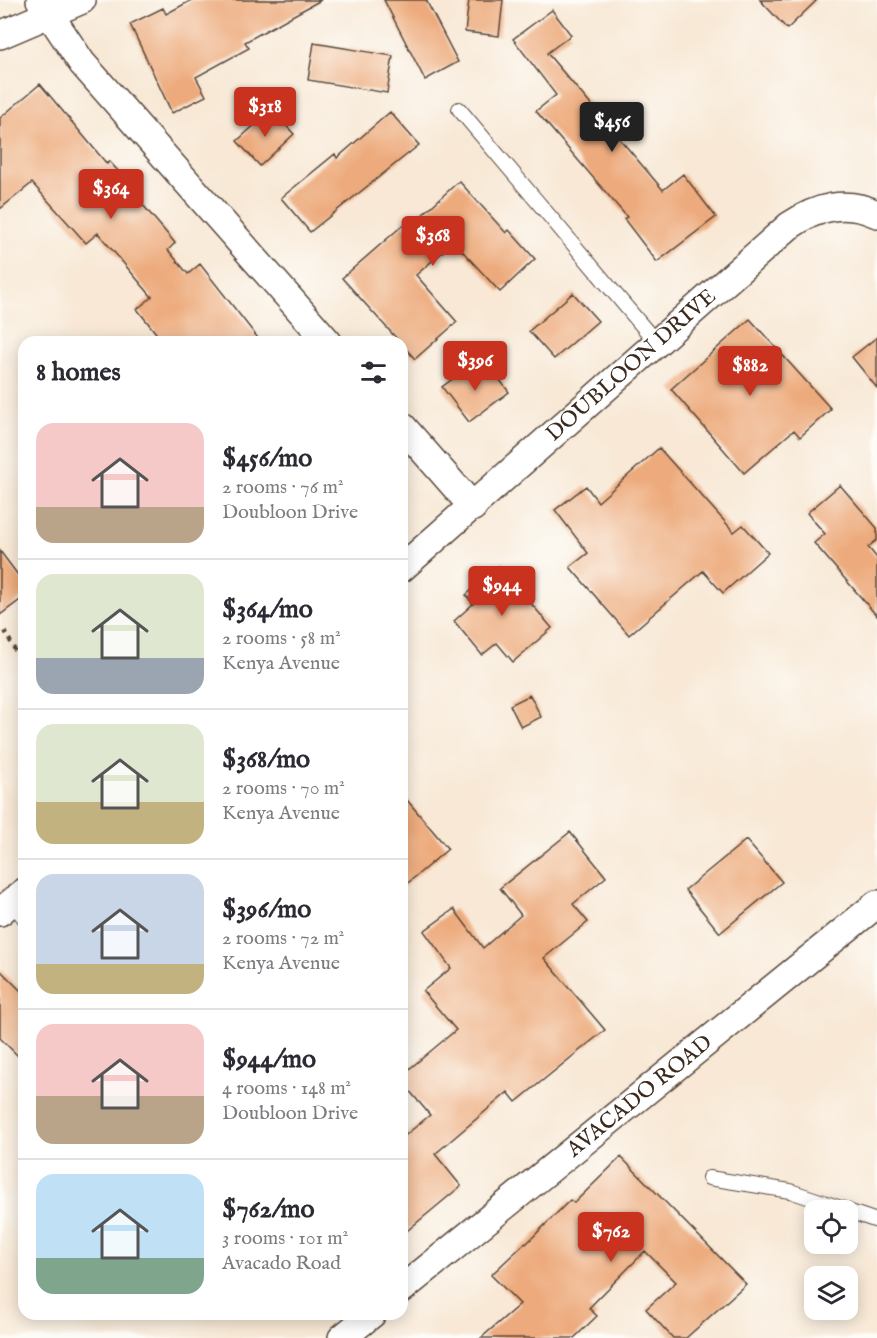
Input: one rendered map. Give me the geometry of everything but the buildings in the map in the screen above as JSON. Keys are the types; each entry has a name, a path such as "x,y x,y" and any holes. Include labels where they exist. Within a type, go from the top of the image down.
{"street":[{"path":"0,35 44,6 82,0"},
{"path":"44,6 82,63 323,336"},
{"name":"DOUBLOON DRIVE","path":"408,563 473,507 655,341 803,217 827,207 841,205 866,208 877,214"},
{"path":"408,433 473,507"},
{"name":"AVACADO ROAD","path":"408,1284 877,904"},
{"path":"342,1338 364,1320"}],"lane":[{"path":"459,109 655,341"},
{"path":"709,1178 790,1191 816,1200"},
{"path":"858,1215 877,1221"}],"path":[{"path":"6,631 18,656"}]}
